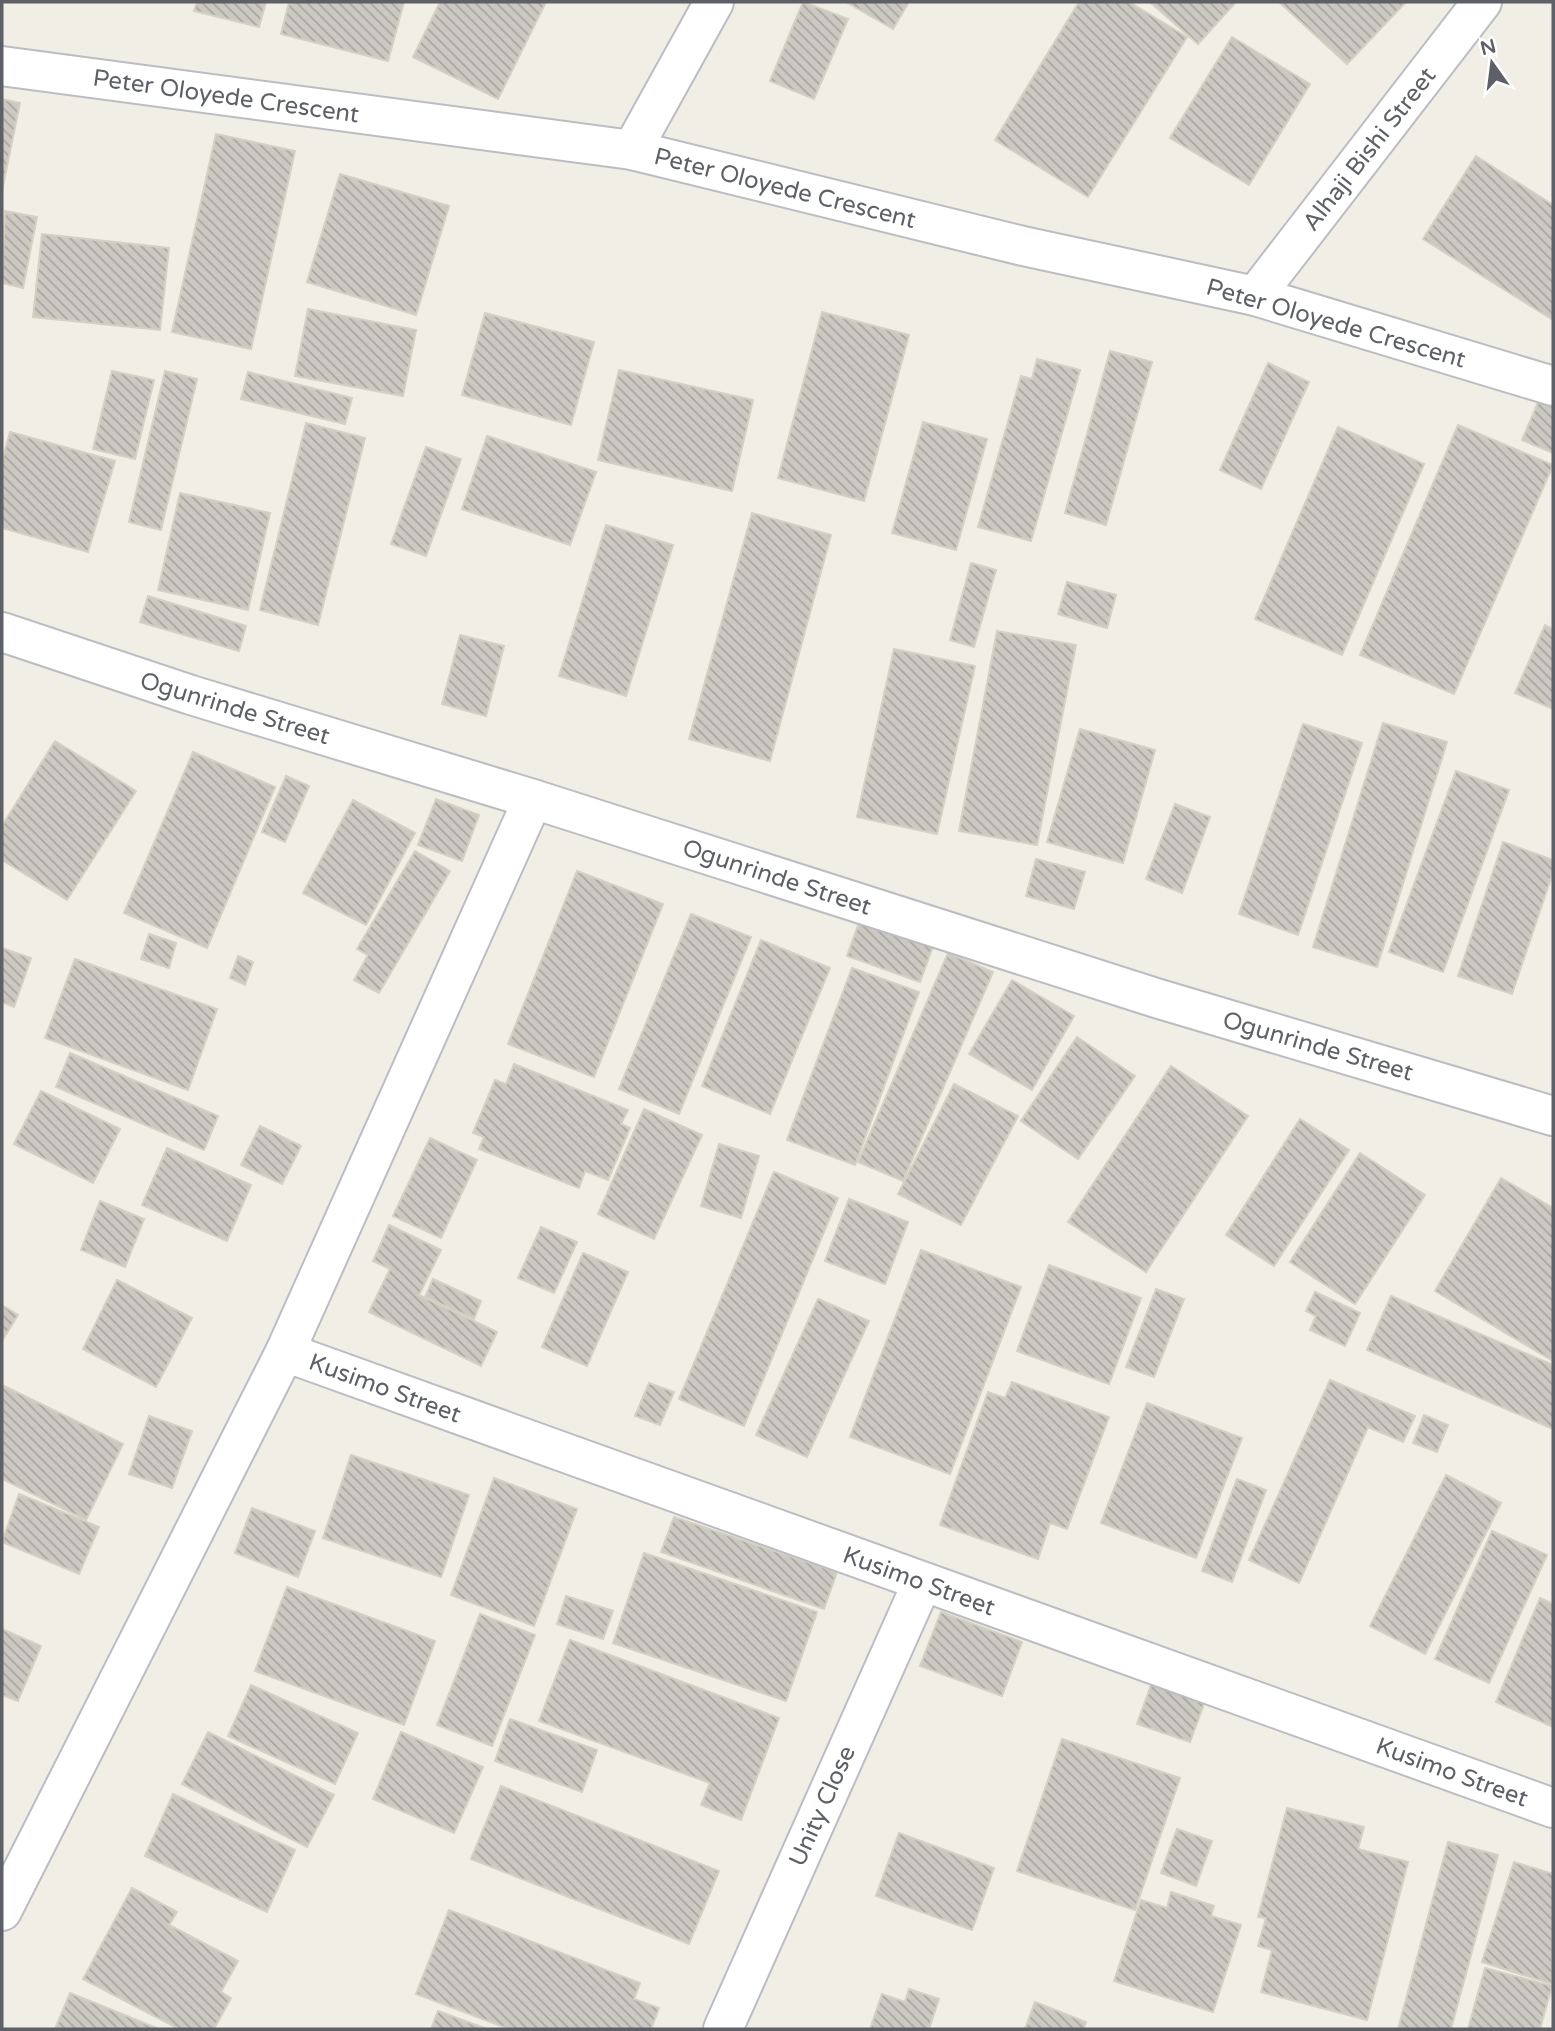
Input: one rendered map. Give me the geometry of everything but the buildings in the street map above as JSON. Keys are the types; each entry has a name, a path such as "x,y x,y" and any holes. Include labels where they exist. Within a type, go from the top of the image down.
{"street":[{"path":"632,150 714,2"},
{"name":"Alhaji Bishi Street","path":"1255,296 1482,2"},
{"name":"Peter Oloyede Crescent","path":"2,66 632,150 1023,246 1255,296 1553,386"},
{"name":"Ogunrinde Street","path":"2,632 191,695 533,799 1156,998 1553,1116"},
{"path":"2,1911 285,1352 533,799"},
{"name":"Kusimo Street","path":"285,1352 1553,1808"},
{"name":"Unity Close","path":"723,2029 922,1583"}]}
